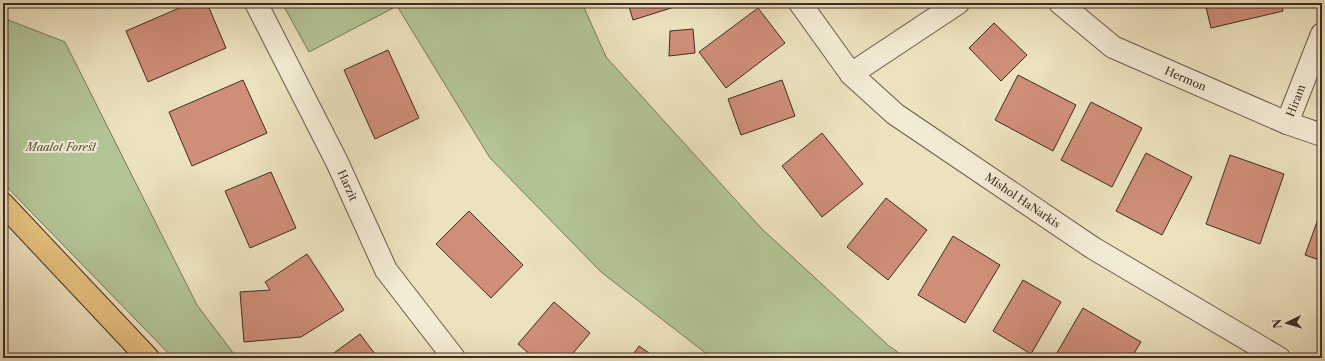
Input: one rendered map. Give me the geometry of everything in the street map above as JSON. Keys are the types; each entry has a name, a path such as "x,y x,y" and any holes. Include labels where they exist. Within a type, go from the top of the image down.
{"main road":[{"path":"3,204 148,358"}],"street":[{"name":"Harzit","path":"256,3 337,162 386,270 454,358"},
{"name":"Mishol HaNarkis","path":"800,3 851,74 895,114 1093,248 1279,358"},
{"path":"851,74 958,3"},
{"name":"Hermon","path":"1060,3 1113,47 1287,123 1322,135"},
{"name":"Hiram","path":"1287,123 1322,34"}],"green space":[{"path":"282,3 582,3 606,57 761,228 889,346 906,358 712,358 601,272 490,158 397,6 309,52"},
{"name":"Maalot Forest","path":"3,18 65,42 197,305 237,358 173,358 3,183"}],"building":[{"path":"191,3 207,3 226,48 148,82 126,31"},
{"path":"628,3 687,3 633,20"},
{"path":"1205,3 1281,3 1283,11 1211,28"},
{"path":"758,8 785,43 726,88 699,52"},
{"path":"994,23 1027,55 1001,81 969,48"},
{"path":"693,29 695,53 669,56 670,31"},
{"path":"388,50 419,118 375,139 344,70"},
{"path":"1018,75 1076,105 1053,151 995,120"},
{"path":"243,80 267,133 192,166 169,112"},
{"path":"782,80 795,116 741,135 728,99"},
{"path":"1091,102 1142,128 1112,187 1061,160"},
{"path":"822,133 863,184 822,217 782,166"},
{"path":"1146,153 1192,177 1162,235 1116,211"},
{"path":"1230,155 1284,174 1260,244 1206,224"},
{"path":"271,172 296,228 250,248 225,191"},
{"path":"886,198 927,230 888,280 847,247"},
{"path":"469,211 523,265 491,298 436,244"},
{"path":"1322,211 1322,261 1305,255"},
{"path":"953,236 1000,265 965,323 918,295"},
{"path":"307,254 344,310 301,337 244,342 240,292 270,290 265,282"},
{"path":"1023,280 1061,302 1031,354 993,331"},
{"path":"554,302 590,333 569,358 534,358 518,344"},
{"path":"1083,308 1141,342 1131,358 1054,358"},
{"path":"360,334 378,358 327,358"},
{"path":"639,346 656,358 631,358"}]}
